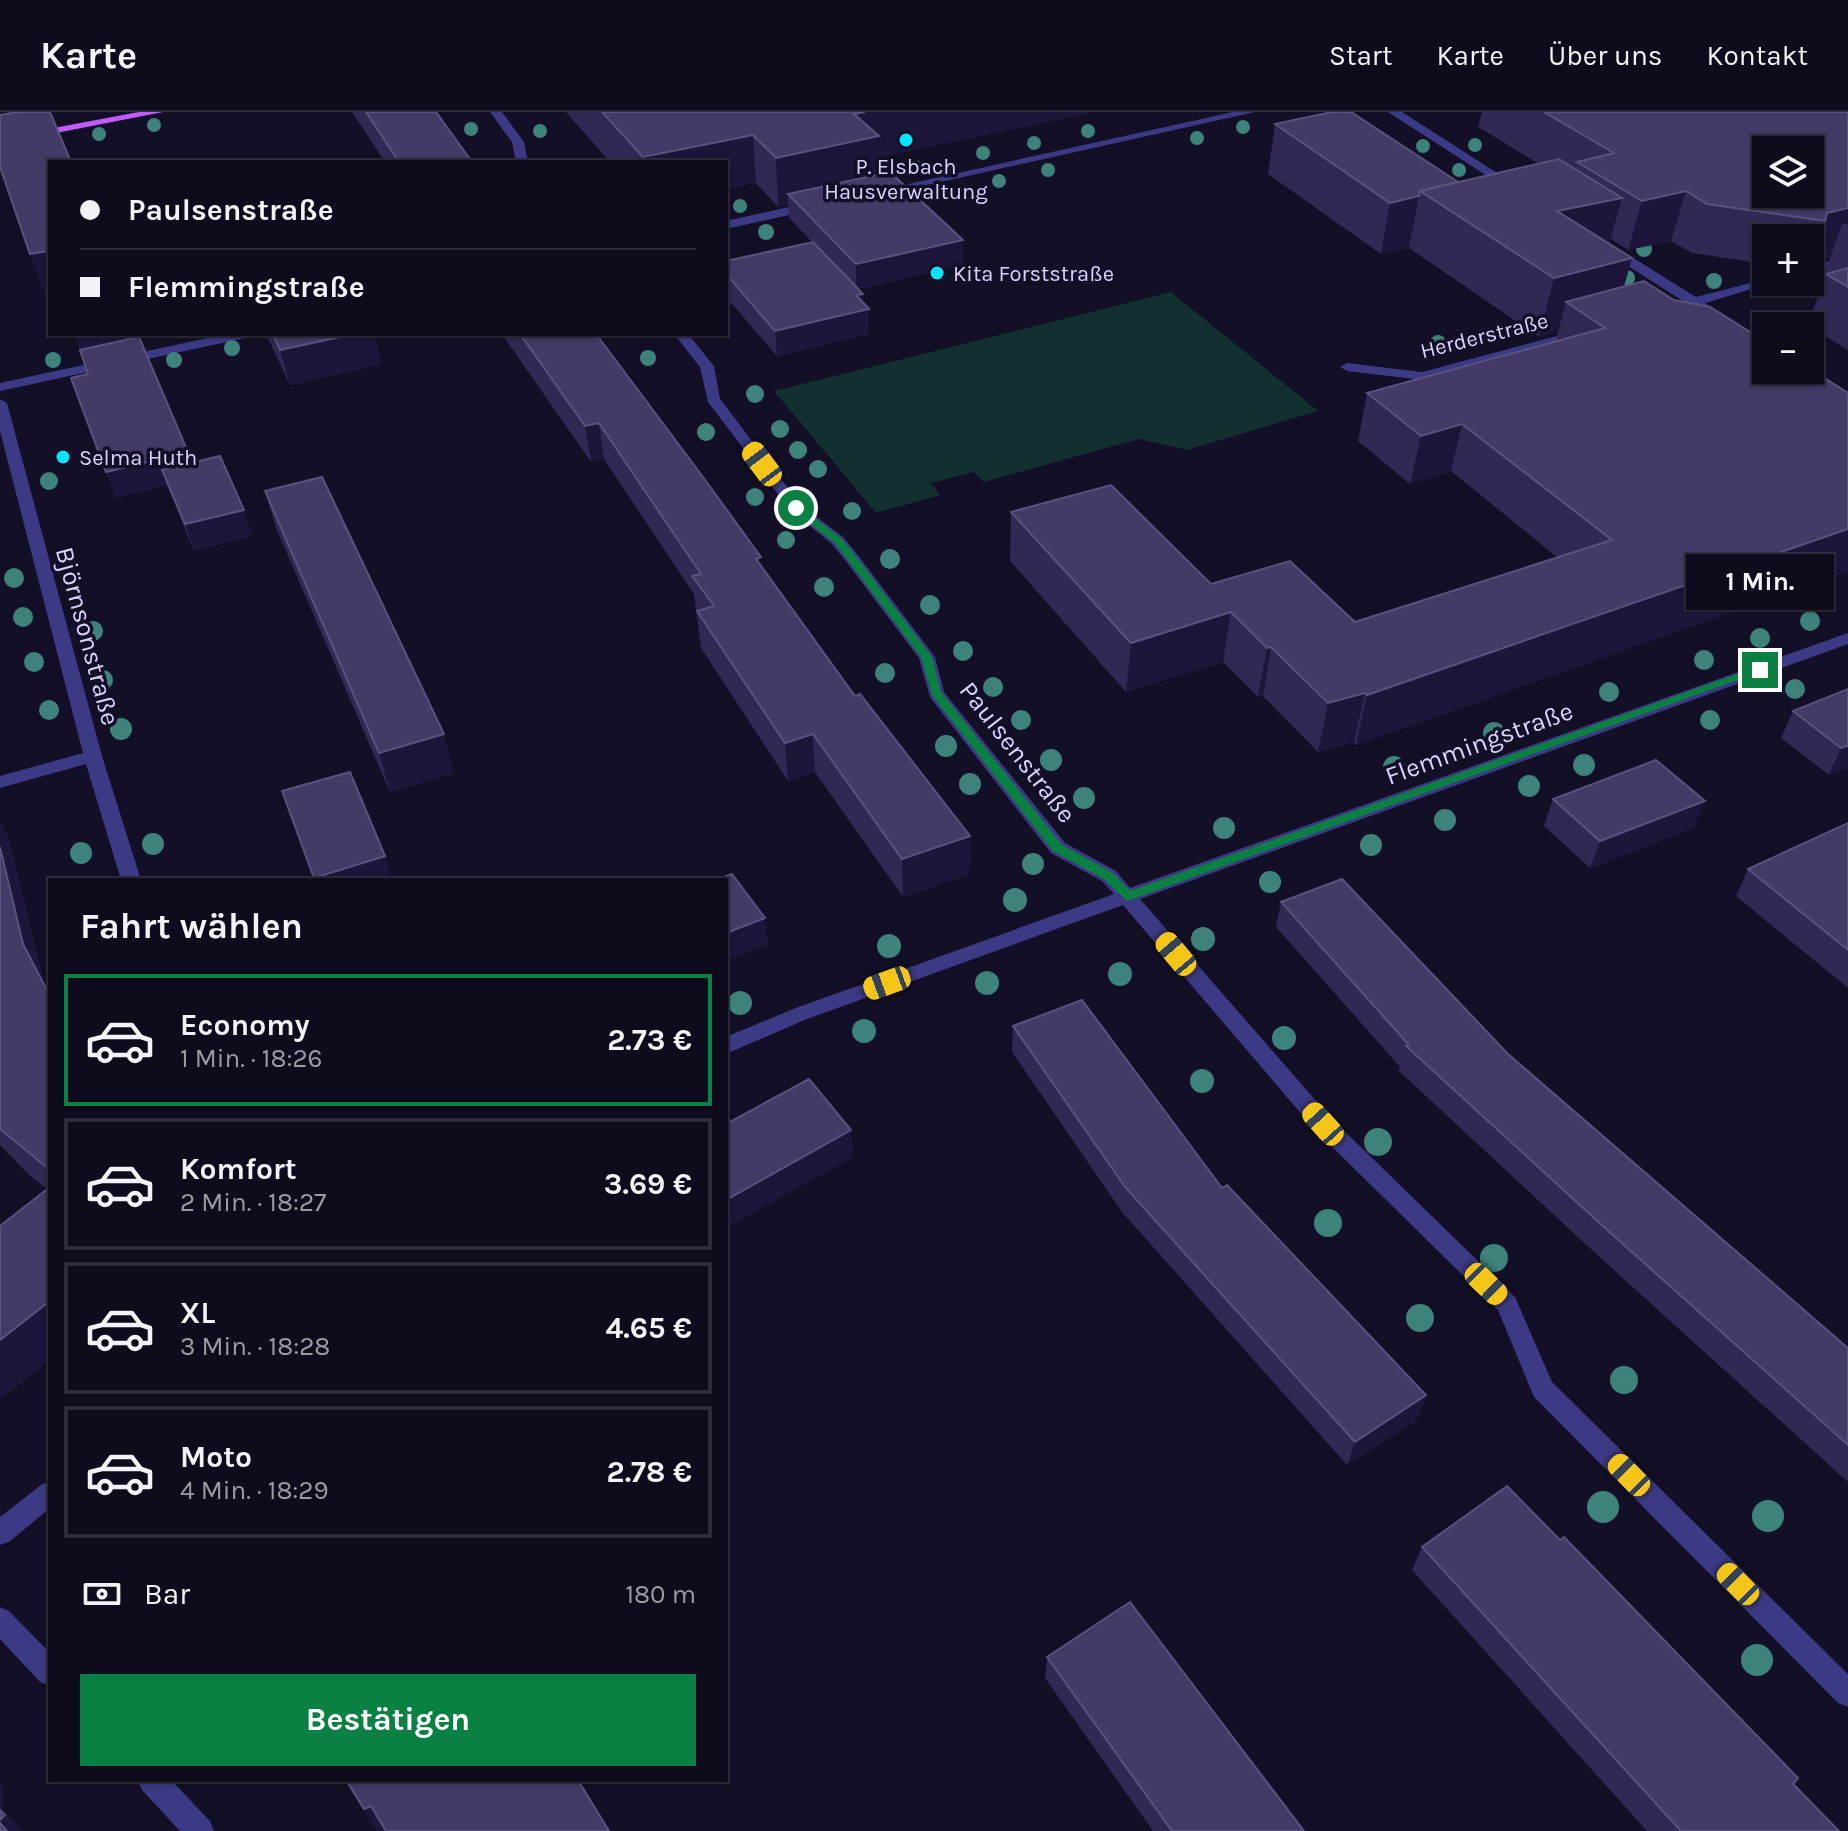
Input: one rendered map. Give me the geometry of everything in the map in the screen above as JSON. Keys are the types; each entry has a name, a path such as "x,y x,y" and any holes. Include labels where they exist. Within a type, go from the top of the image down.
{"main road":[{"path":"0,141 157,112"}],"street":[{"path":"496,112 518,142 522,160"},
{"path":"865,195 1249,112"},
{"path":"1394,112 1525,195"},
{"path":"728,225 834,202"},
{"path":"1603,244 1752,338"},
{"path":"1824,266 1848,260"},
{"path":"1670,309 1752,286"},
{"name":"Herderstraße","path":"1347,367 1422,376 1597,329"},
{"path":"0,387 236,336"},
{"name":"Paulsenstraße","path":"683,336 707,366 713,399 796,508 837,540 851,557 927,657 936,693 1058,848 1109,876 1323,1124 1507,1304 1543,1389 1848,1693"},
{"name":"Björnsonstraße","path":"0,403 93,756 130,878"},
{"name":"Flemmingstraße","path":"728,1045 800,1014 1848,638"},
{"path":"0,782 93,756"},
{"path":"0,1533 48,1495"},
{"path":"0,1620 48,1671"},
{"path":"154,1782 200,1831"}],"green space":[{"path":"1171,292 1318,411 1187,450 1139,439 984,482 974,472 931,483 920,469 940,495 876,513 774,391"}],"building":[{"path":"50,112 70,160 48,160 48,251 30,254 0,167 0,115"},
{"path":"366,112 436,112 471,160 398,160"},
{"path":"602,112 865,112 854,114 879,136 776,158 753,135 643,157"},
{"path":"1332,112 1351,112 1458,182 1420,191 1419,196 1390,203 1275,124"},
{"path":"1544,112 1848,112 1848,208 1827,213 1825,221 1707,204 1686,191 1642,201 1577,162 1614,153"},
{"path":"1559,159 1622,198 1557,211 1632,258 1554,278 1420,191"},
{"path":"890,172 963,240 856,264 788,194"},
{"path":"813,242 863,294 856,295 869,309 775,331 728,276 728,261"},
{"path":"1848,268 1848,287 1826,274"},
{"path":"1644,281 1674,300 1710,307 1752,333 1752,384 1824,384 1824,378 1848,393 1848,529 1367,695 1328,703 1231,612 1131,643 1011,512 1111,485 1211,584 1290,561 1355,622 1612,540 1462,424 1421,436 1367,393 1605,328 1566,302"},
{"path":"274,336 345,336 280,350"},
{"path":"521,336 597,336 761,557 756,559 855,696 860,694 970,836 902,859 813,734 785,743 697,611 714,606 692,576 701,574 599,423 585,426"},
{"path":"139,337 188,452 106,472 71,378 88,374 80,350"},
{"path":"220,456 244,510 185,524 162,470"},
{"path":"322,477 444,734 379,753 265,491"},
{"path":"1848,689 1848,746 1841,748 1793,711"},
{"path":"1656,760 1705,801 1600,841 1553,799"},
{"path":"350,772 385,856 314,878 282,791"},
{"path":"1848,823 1848,950 1748,869"},
{"path":"0,847 23,944 48,992 48,1168 0,1129"},
{"path":"732,874 765,918 728,932 728,878 721,878"},
{"path":"1342,879 1508,1054 1848,1348 1848,1445 1406,1046 1409,1045 1281,902"},
{"path":"1082,1000 1222,1188 1227,1185 1426,1395 1355,1442 1125,1187 1013,1026"},
{"path":"809,1079 851,1130 728,1199 728,1123"},
{"path":"48,1189 48,1303 0,1340 0,1226"},
{"path":"1507,1486 1560,1540 1564,1537 1798,1778 1793,1784 1839,1831 1681,1831 1422,1547"},
{"path":"1130,1602 1304,1831 1172,1831 1047,1657"},
{"path":"347,1782 579,1782 609,1831 386,1831 371,1806 364,1809"}],"place":[{"name":"P. Elsbach Hausverwaltung","path":"906,140"},
{"name":"Kita Forststraße","path":"937,273"},
{"name":"Selma Huth","path":"63,457"}],"route":[{"path":"796,508 837,540 851,557 927,657 936,693 1058,848 1109,876 1127,897 1760,670"}]}
